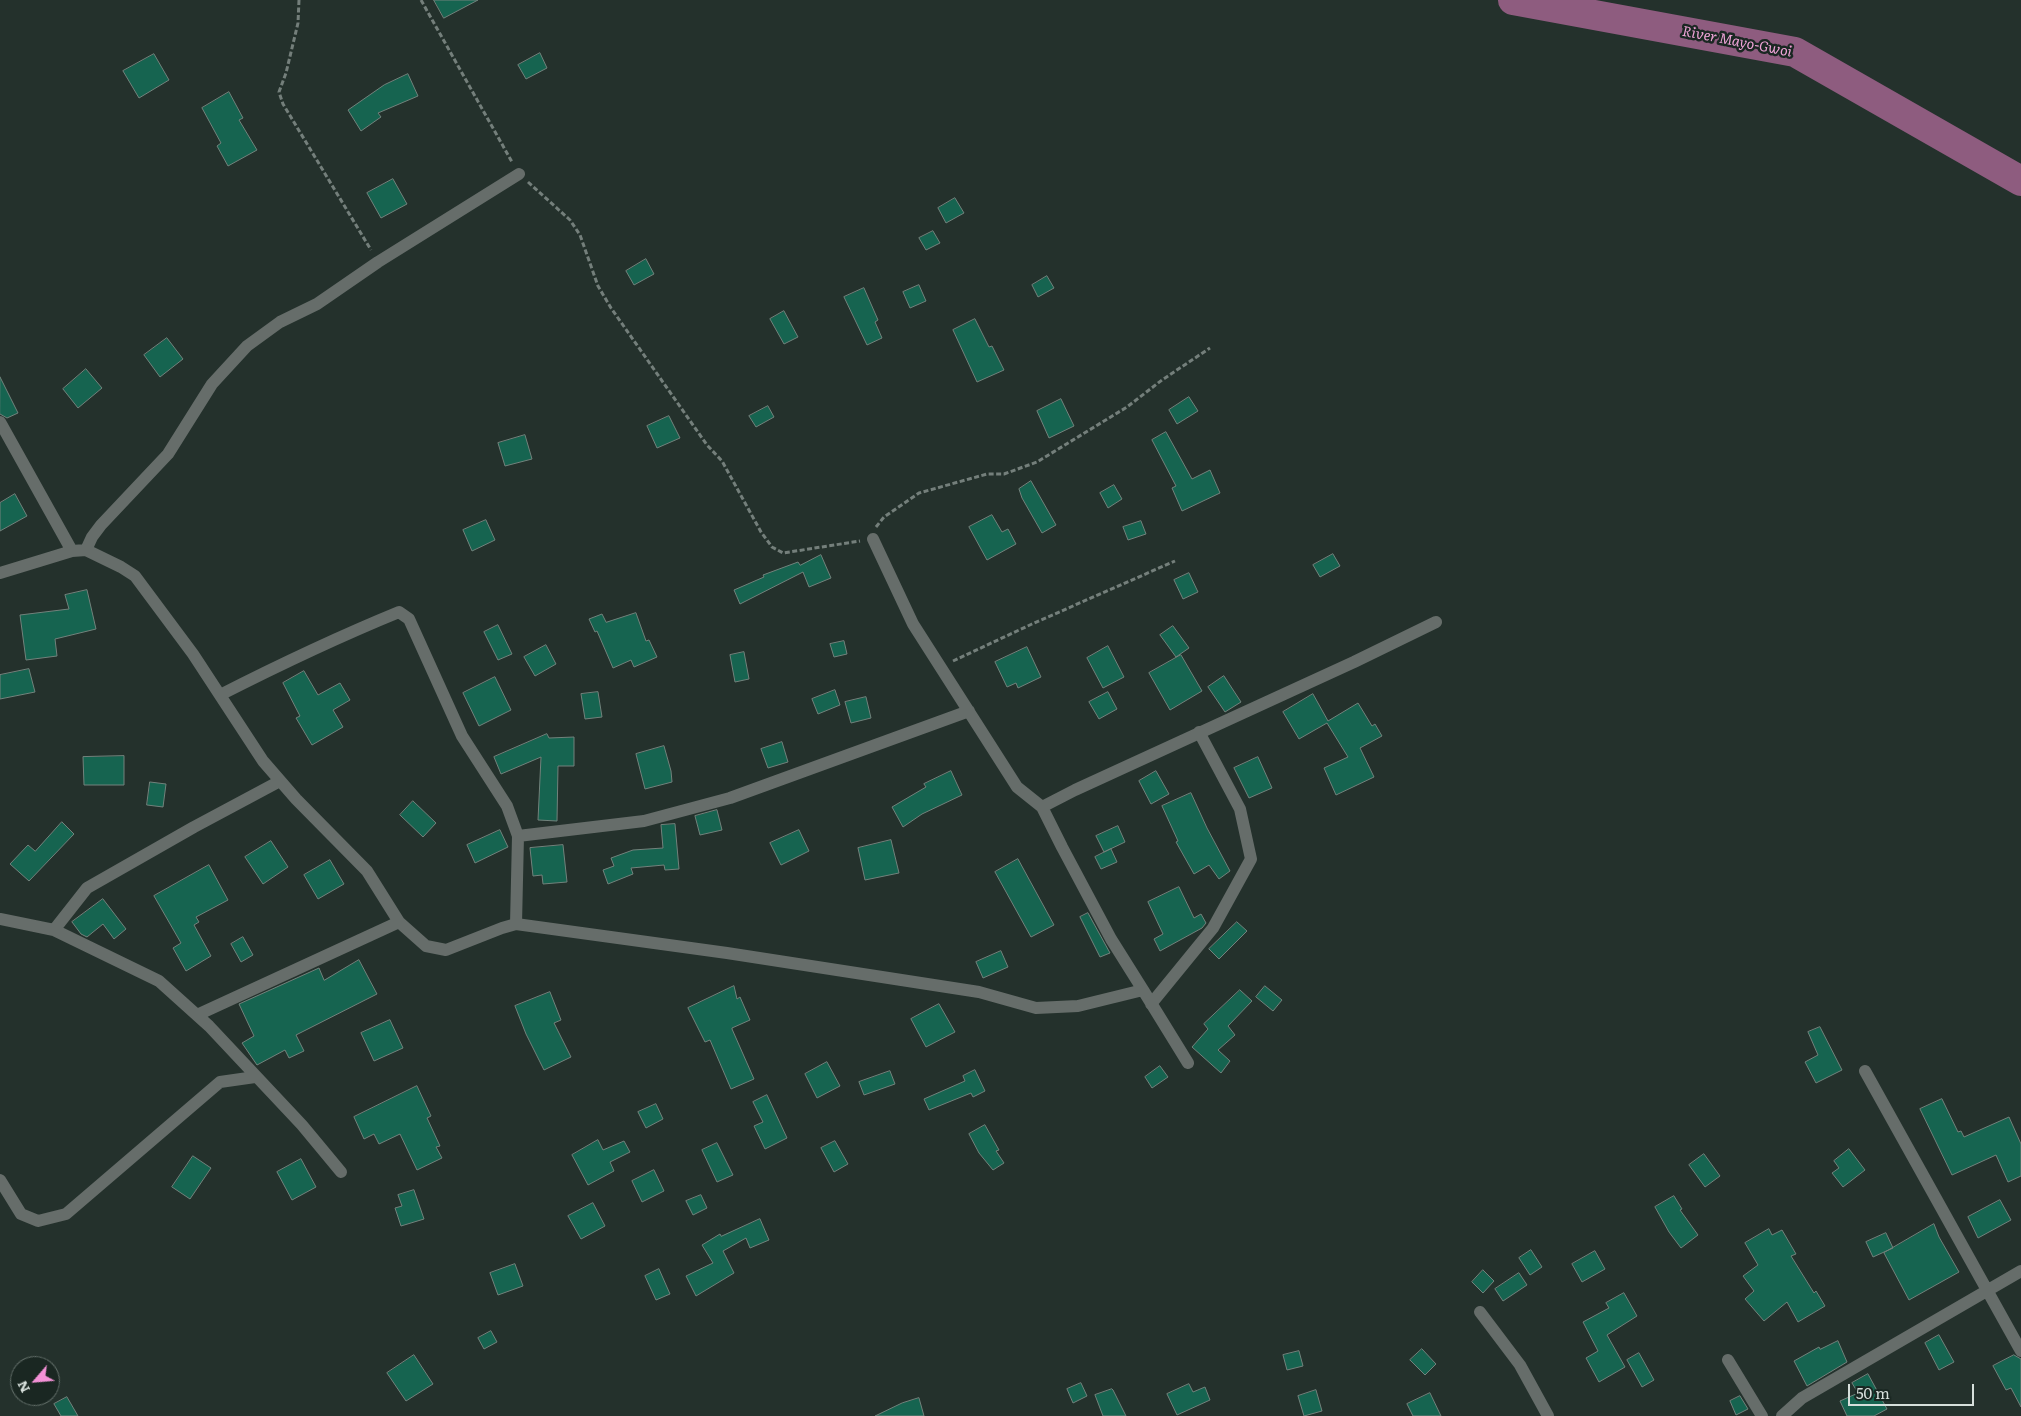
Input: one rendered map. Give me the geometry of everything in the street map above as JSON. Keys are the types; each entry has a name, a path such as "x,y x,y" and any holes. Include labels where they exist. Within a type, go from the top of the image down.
{"street":[{"path":"86,550 92,537 101,525 168,454 212,384 248,346 280,322 317,304 378,262 518,174"},
{"path":"0,422 72,552"},
{"path":"873,539 913,624 1017,788 1042,807 1107,931 1188,1063"},
{"path":"0,573 72,552 86,550 105,558 134,576 193,654 263,761 367,871 399,922 426,946 446,950 516,924 727,953 979,992 1036,1008 1078,1006 1143,990"},
{"path":"220,695 316,647 399,612 409,619 462,736 508,806 518,836 516,924"},
{"path":"1042,807 1436,622"},
{"path":"518,836 644,821 730,798 969,711"},
{"path":"1151,1004 1213,928 1251,859 1240,809 1199,732"},
{"path":"54,930 87,888 280,781"},
{"path":"0,920 54,930 159,981 209,1026 302,1125 341,1172"},
{"path":"197,1015 399,922"},
{"path":"1865,1071 2021,1351"},
{"path":"0,1180 4,1190 21,1214 38,1221 66,1214 220,1082 256,1077"},
{"path":"1782,1416 1802,1398 2021,1271"},
{"path":"1480,1312 1520,1365 1548,1416"},
{"path":"1728,1360 1762,1416"}],"path":[{"path":"299,0 298,23 286,74 279,92 283,104 378,262"},
{"path":"421,0 518,174 570,220 580,235 598,286 611,308 702,439 722,461 761,532 772,547 783,553 873,539 876,528 884,518 920,493 987,474 1004,474 1037,462 1126,407 1210,348"},
{"path":"941,667 1032,624 1175,562"}],"building":[{"path":"434,0 478,0 444,18"},
{"path":"540,53 547,68 526,79 518,65"},
{"path":"154,54 169,80 139,98 123,71"},
{"path":"408,74 418,96 378,113 381,117 361,131 348,110 384,85"},
{"path":"229,92 243,118 239,120 257,150 228,166 217,146 221,143 202,108"},
{"path":"393,179 407,204 381,218 367,193"},
{"path":"955,198 964,213 946,223 938,208"},
{"path":"933,231 940,243 926,250 919,238"},
{"path":"646,259 654,274 634,285 626,271"},
{"path":"1047,276 1054,288 1038,297 1032,285"},
{"path":"919,285 926,301 910,308 903,292"},
{"path":"864,288 878,320 875,322 882,338 867,345 844,297"},
{"path":"784,311 798,337 784,344 770,319"},
{"path":"975,319 989,347 992,346 1004,370 977,382 953,330"},
{"path":"167,338 183,359 160,377 144,355"},
{"path":"86,369 102,388 78,408 63,389"},
{"path":"0,377 18,413 7,418 0,414"},
{"path":"1189,397 1198,411 1177,424 1169,410"},
{"path":"1061,399 1074,426 1049,438 1037,411"},
{"path":"768,406 774,417 756,427 749,416"},
{"path":"669,416 680,438 657,448 647,426"},
{"path":"1166,432 1192,479 1210,470 1220,493 1182,511 1172,488 1176,486 1152,440"},
{"path":"525,435 532,459 505,466 498,443"},
{"path":"1031,481 1056,525 1042,533 1022,498 1019,489"},
{"path":"1114,485 1122,499 1108,508 1100,493"},
{"path":"15,494 27,516 0,531 0,503"},
{"path":"992,515 1002,532 1008,529 1016,544 987,560 969,527"},
{"path":"486,520 495,540 472,551 463,530"},
{"path":"1141,521 1146,534 1128,540 1123,527"},
{"path":"1333,554 1340,566 1320,577 1313,565"},
{"path":"821,555 831,578 809,587 803,572 740,604 734,590 764,577 763,575 798,562 800,565"},
{"path":"1189,573 1198,592 1183,599 1174,580"},
{"path":"87,590 96,629 55,639 57,656 26,660 20,615 69,609 65,595"},
{"path":"636,613 646,641 649,640 657,657 634,667 631,660 613,668 597,631 595,632 589,619 602,614 606,622"},
{"path":"498,625 512,654 498,660 484,632"},
{"path":"1173,626 1189,648 1176,657 1160,635"},
{"path":"844,641 847,654 834,657 830,644"},
{"path":"546,645 556,664 535,676 524,657"},
{"path":"1108,646 1124,677 1103,688 1087,658"},
{"path":"1027,647 1041,677 1018,688 1016,683 1007,687 995,662"},
{"path":"744,652 749,679 735,682 730,655"},
{"path":"1181,655 1202,691 1170,710 1149,673"},
{"path":"29,669 35,692 0,699 0,675"},
{"path":"304,671 318,695 340,683 350,700 333,710 343,727 312,745 296,718 300,716 283,683"},
{"path":"1224,676 1241,702 1225,712 1208,687"},
{"path":"495,677 511,710 479,726 463,693"},
{"path":"835,690 840,705 818,714 812,699"},
{"path":"598,692 602,717 585,719 581,694"},
{"path":"1108,692 1117,709 1099,719 1089,702"},
{"path":"1313,694 1328,721 1358,703 1372,726 1375,724 1382,736 1360,748 1374,777 1336,795 1324,768 1348,757 1327,723 1299,739 1283,712"},
{"path":"866,697 871,718 851,723 845,702"},
{"path":"547,734 549,738 574,737 574,766 558,766 557,821 538,820 541,757 501,774 494,757"},
{"path":"782,742 788,762 768,768 761,749"},
{"path":"664,746 672,782 645,789 636,754"},
{"path":"124,756 124,785 84,785 83,757"},
{"path":"1258,757 1272,788 1249,798 1234,768"},
{"path":"951,771 962,795 922,814 903,827 892,807 926,787 924,784"},
{"path":"1156,771 1169,794 1151,804 1139,781"},
{"path":"150,782 166,784 163,807 147,805"},
{"path":"1191,793 1230,871 1219,879 1209,865 1194,874 1176,842 1178,841 1162,806"},
{"path":"413,801 436,823 423,837 400,815"},
{"path":"717,810 722,830 700,835 695,816"},
{"path":"62,822 74,834 29,881 10,864 28,845 35,851"},
{"path":"675,824 679,869 665,870 664,865 631,868 633,874 608,884 603,870 614,866 611,858 633,850 663,848 661,825"},
{"path":"1118,826 1125,842 1104,852 1096,836"},
{"path":"500,830 508,847 475,863 467,845"},
{"path":"799,830 809,851 781,865 770,843"},
{"path":"891,840 899,873 865,880 858,848"},
{"path":"271,841 288,867 263,884 245,857"},
{"path":"563,845 567,882 543,884 542,875 533,876 530,848"},
{"path":"1111,849 1117,862 1101,869 1095,857"},
{"path":"1018,859 1054,925 1031,937 995,872"},
{"path":"330,860 344,884 318,899 304,875"},
{"path":"209,865 228,900 196,917 199,922 194,925 211,956 186,971 173,948 181,943 154,896"},
{"path":"1179,887 1194,918 1201,914 1206,923 1202,928 1160,951 1154,939 1163,934 1148,902"},
{"path":"103,899 126,929 114,939 103,924 87,937 81,934 72,922"},
{"path":"1088,913 1110,953 1100,957 1080,917"},
{"path":"1237,922 1247,931 1219,959 1209,949"},
{"path":"243,937 253,955 241,962 231,944"},
{"path":"1001,951 1008,967 983,978 976,962"},
{"path":"359,960 377,994 296,1035 304,1051 289,1058 285,1050 257,1065 242,1043 254,1036 239,1004 319,968 324,980"},
{"path":"734,986 737,999 740,997 750,1020 732,1029 754,1079 731,1089 710,1040 705,1042 688,1008"},
{"path":"1265,986 1282,1000 1273,1011 1256,997"},
{"path":"1240,990 1252,1001 1228,1026 1235,1035 1218,1050 1230,1061 1221,1073 1192,1047 1208,1029 1204,1024"},
{"path":"550,992 561,1020 554,1023 571,1057 544,1070 526,1034 515,1006"},
{"path":"939,1004 955,1032 926,1047 911,1019"},
{"path":"390,1020 403,1048 374,1061 361,1033"},
{"path":"1820,1027 1842,1070 1816,1083 1805,1062 1818,1055 1808,1032"},
{"path":"827,1062 840,1086 817,1098 805,1074"},
{"path":"1160,1066 1168,1077 1152,1088 1145,1077"},
{"path":"975,1070 985,1091 973,1097 971,1093 929,1110 924,1099 965,1081 963,1076"},
{"path":"890,1071 895,1084 864,1095 859,1082"},
{"path":"417,1086 431,1116 427,1118 440,1146 436,1147 442,1158 417,1170 400,1134 379,1144 374,1134 364,1139 354,1117"},
{"path":"767,1095 787,1138 765,1149 754,1126 763,1122 753,1102"},
{"path":"1942,1099 1958,1132 1961,1131 1964,1137 2009,1117 2021,1144 2021,1176 2008,1182 1996,1155 1952,1175 1920,1109"},
{"path":"656,1104 663,1119 646,1128 638,1112"},
{"path":"985,1125 999,1150 996,1151 1004,1163 993,1170 979,1153 969,1134"},
{"path":"598,1140 603,1150 624,1141 630,1152 610,1162 614,1171 588,1185 572,1155"},
{"path":"835,1141 848,1164 834,1172 821,1148"},
{"path":"717,1143 733,1175 717,1182 702,1150"},
{"path":"1849,1149 1865,1170 1843,1187 1832,1173 1839,1168 1834,1161"},
{"path":"1704,1154 1720,1176 1705,1187 1689,1165"},
{"path":"193,1156 211,1168 190,1199 172,1187"},
{"path":"301,1159 316,1187 292,1200 277,1172"},
{"path":"654,1170 664,1191 642,1202 632,1181"},
{"path":"414,1190 424,1219 401,1226 395,1208 402,1206 398,1195"},
{"path":"701,1195 707,1208 693,1215 686,1201"},
{"path":"1674,1196 1682,1209 1680,1210 1698,1235 1681,1248 1669,1232 1655,1207"},
{"path":"2000,1200 2011,1220 1978,1238 1968,1217"},
{"path":"593,1203 605,1226 581,1239 568,1216"},
{"path":"760,1219 769,1240 750,1248 746,1238 723,1251 734,1273 696,1296 686,1276 713,1263 702,1245 720,1234 721,1236"},
{"path":"1934,1224 1939,1237 1959,1272 1909,1300 1884,1253"},
{"path":"1769,1229 1772,1235 1782,1230 1796,1254 1791,1256 1814,1293 1816,1291 1825,1306 1798,1322 1787,1302 1764,1321 1745,1299 1754,1291 1743,1276 1758,1265 1745,1243"},
{"path":"1886,1233 1893,1248 1873,1257 1866,1242"},
{"path":"1531,1250 1542,1267 1530,1275 1519,1258"},
{"path":"1595,1251 1605,1269 1582,1282 1572,1264"},
{"path":"515,1264 523,1286 498,1295 490,1273"},
{"path":"659,1269 670,1294 656,1300 645,1276"},
{"path":"1483,1270 1494,1281 1483,1293 1472,1282"},
{"path":"1519,1273 1527,1285 1503,1301 1495,1289"},
{"path":"1624,1293 1637,1316 1607,1335 1625,1367 1599,1382 1586,1358 1598,1351 1583,1322 1609,1308 1606,1303"},
{"path":"491,1331 497,1342 484,1349 478,1338"},
{"path":"1939,1335 1954,1362 1939,1370 1925,1343"},
{"path":"1838,1341 1847,1362 1807,1386 1794,1361 1819,1347 1820,1349"},
{"path":"1422,1349 1436,1364 1425,1375 1410,1360"},
{"path":"1299,1351 1303,1366 1287,1370 1283,1355"},
{"path":"1639,1353 1654,1380 1642,1387 1627,1360"},
{"path":"414,1355 433,1384 406,1401 387,1373"},
{"path":"2014,1355 2021,1359 2021,1407 2011,1388 2006,1390 1993,1366"},
{"path":"1868,1374 1887,1409 1874,1416 1847,1416 1840,1401 1858,1393 1852,1383"},
{"path":"1081,1383 1087,1396 1073,1403 1067,1389"},
{"path":"1189,1384 1193,1392 1205,1387 1210,1400 1177,1415 1167,1394"},
{"path":"1112,1389 1126,1416 1103,1416 1095,1395"},
{"path":"1316,1390 1322,1411 1304,1416 1298,1396"},
{"path":"1430,1393 1441,1416 1413,1416 1407,1404"},
{"path":"1740,1396 1748,1409 1736,1415 1730,1401"},
{"path":"67,1397 78,1416 61,1416 55,1406 60,1406 60,1401"},
{"path":"919,1398 924,1416 875,1416 902,1403"}],"waterway":[{"name":"River Mayo-Gwoi","path":"1513,0 1795,52 2021,181"}]}
